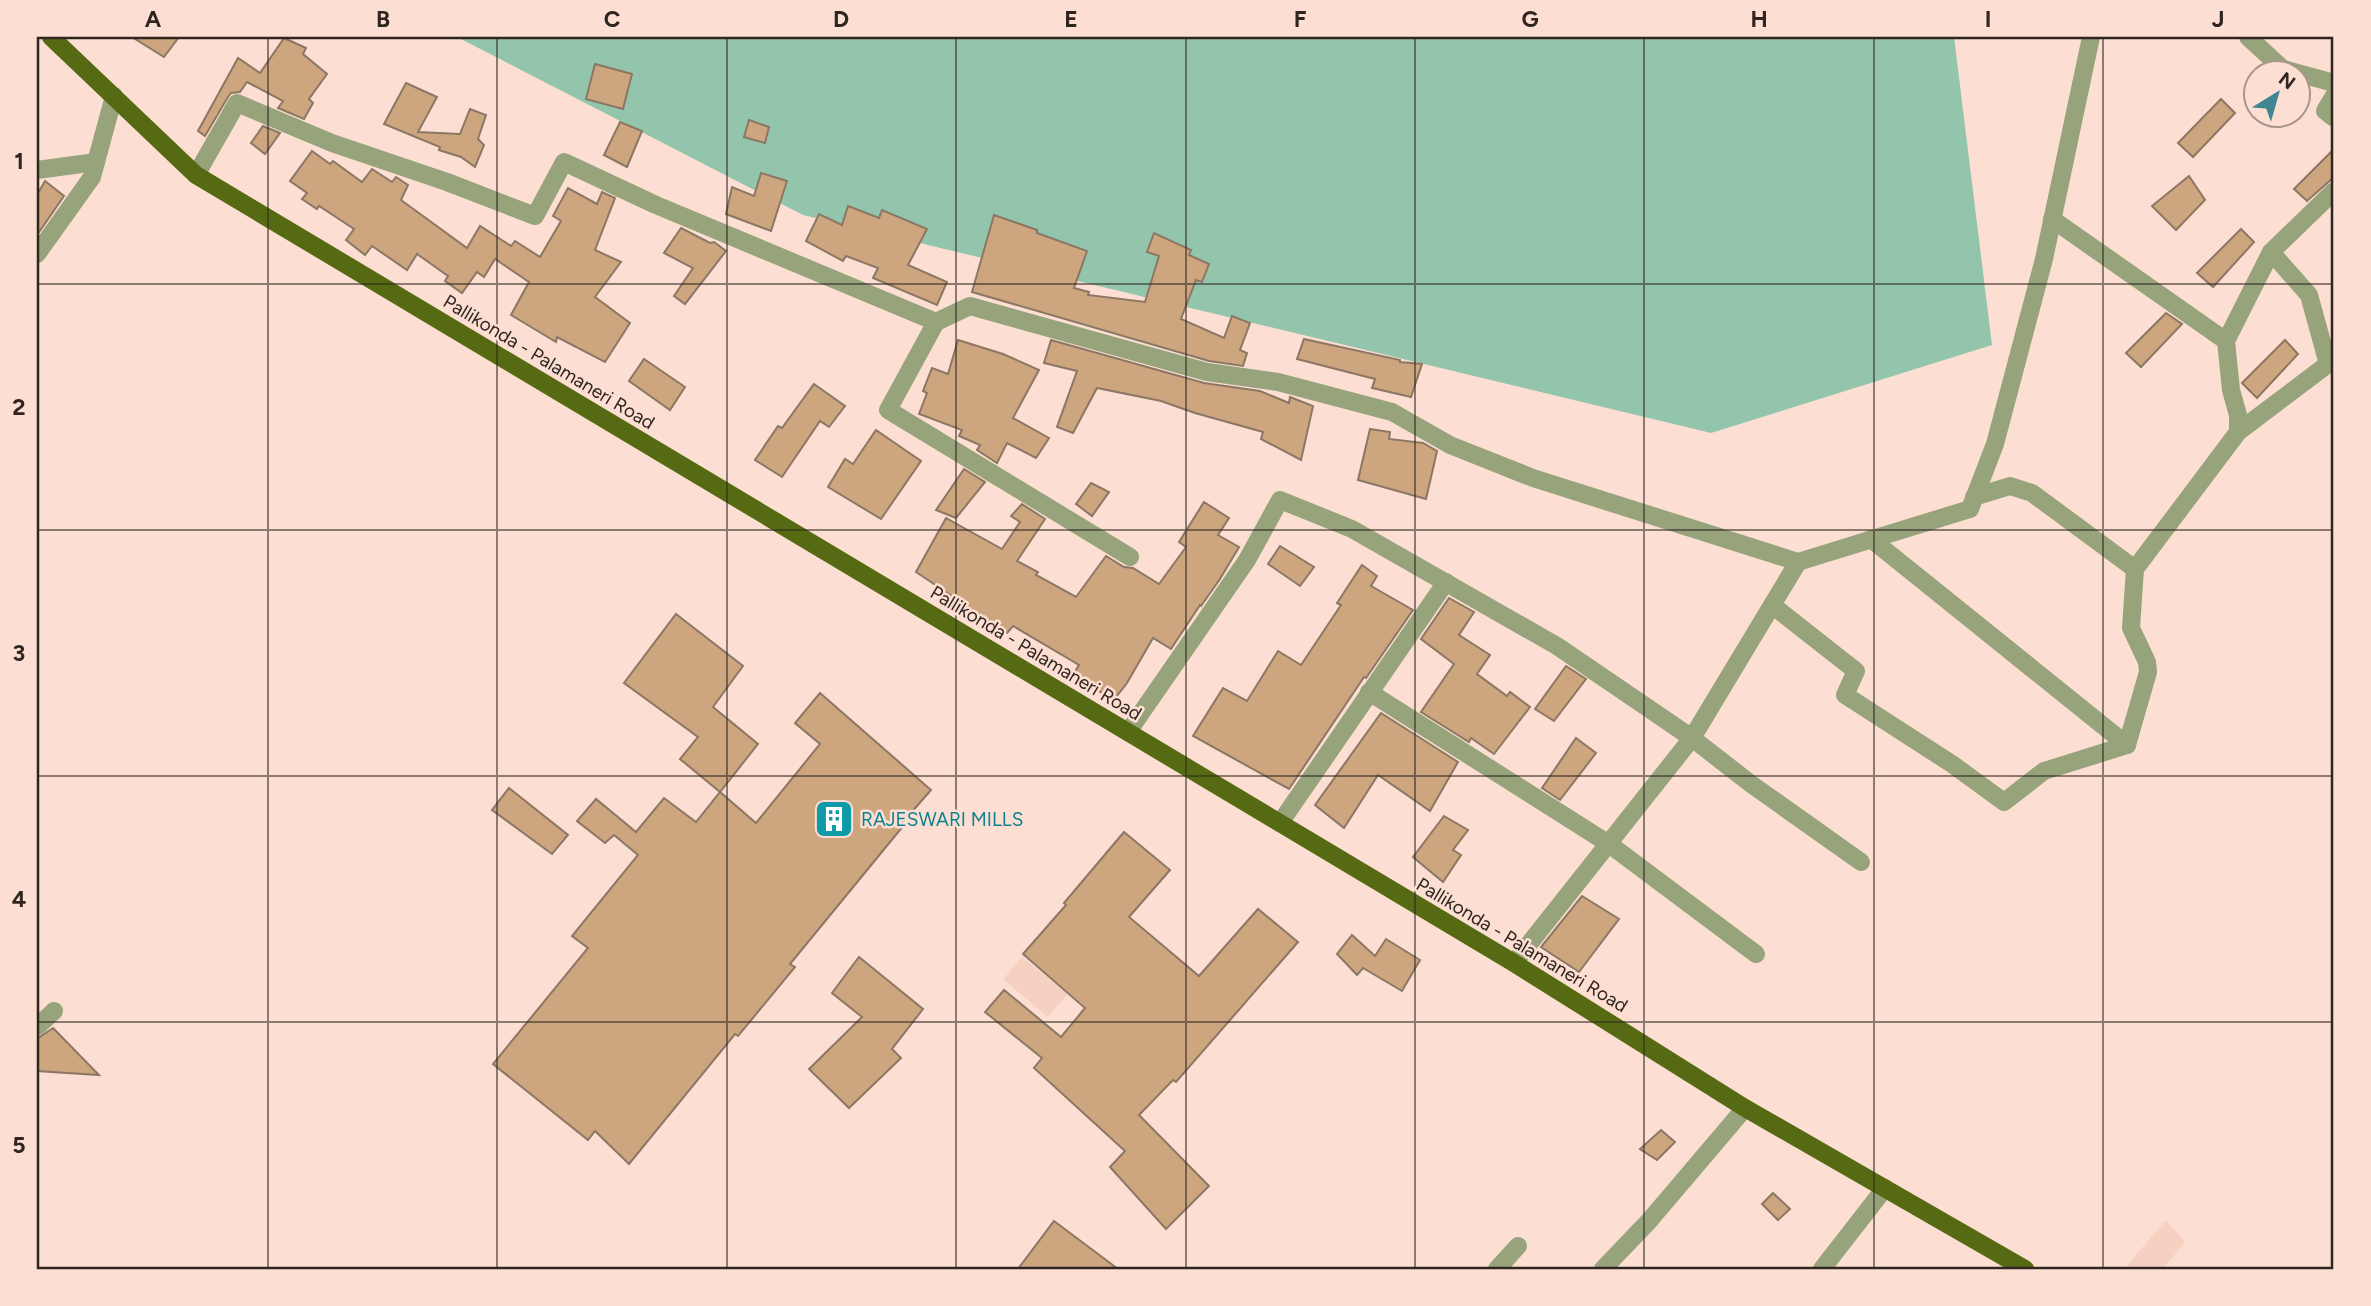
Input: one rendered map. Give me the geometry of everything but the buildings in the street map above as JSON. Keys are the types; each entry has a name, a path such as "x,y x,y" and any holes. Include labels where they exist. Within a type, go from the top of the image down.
{"main road":[{"name":"Pallikonda - Palamaneri Road","path":"51,37 196,175 1514,963 1745,1108 2022,1269"}],"street":[{"path":"1130,557 888,410 936,322 970,306 1207,372 1278,382 1392,412 1450,445 1533,478 1798,562 1970,509 1995,444 2052,219 2091,37"},
{"path":"2248,37 2283,69 2334,83"},
{"path":"37,254 92,177 114,96"},
{"path":"2334,96 2325,111 2334,118"},
{"path":"196,175 237,103 332,143 447,182 535,216 564,162 656,205 936,322"},
{"path":"37,170 96,162"},
{"path":"2238,432 2238,415 2231,390 2226,341 2271,252 2334,191"},
{"path":"2052,219 2226,341"},
{"path":"2127,745 2148,672 2147,662 2131,628 2135,569 2238,432 2331,363 2309,295 2271,252"},
{"path":"1974,497 2010,486 2032,493 2135,569"},
{"path":"1128,732 1247,561 1280,500 1352,529 1557,646 1692,738 1861,862"},
{"path":"1871,539 2127,745"},
{"path":"1514,963 1692,738 1798,562"},
{"path":"1280,823 1446,582"},
{"path":"1772,605 1856,671 1845,695 1952,764 2004,802 2044,771 2127,745"},
{"path":"1369,692 1609,844 1756,954"},
{"path":"37,1027 54,1011"},
{"path":"1603,1269 1649,1221 1745,1108"},
{"path":"1822,1269 1885,1188"},
{"path":"1497,1269 1518,1246"}],"shaded area":[{"path":"1022,957 1068,994 1048,1017 1003,979"},
{"path":"2166,1220 2185,1242 2163,1269 2124,1269"}],"green space":[{"path":"457,37 1954,37 1992,345 1711,433 803,215"}],"place":[{"name":"RAJESWARI MILLS","path":"834,819"}]}
